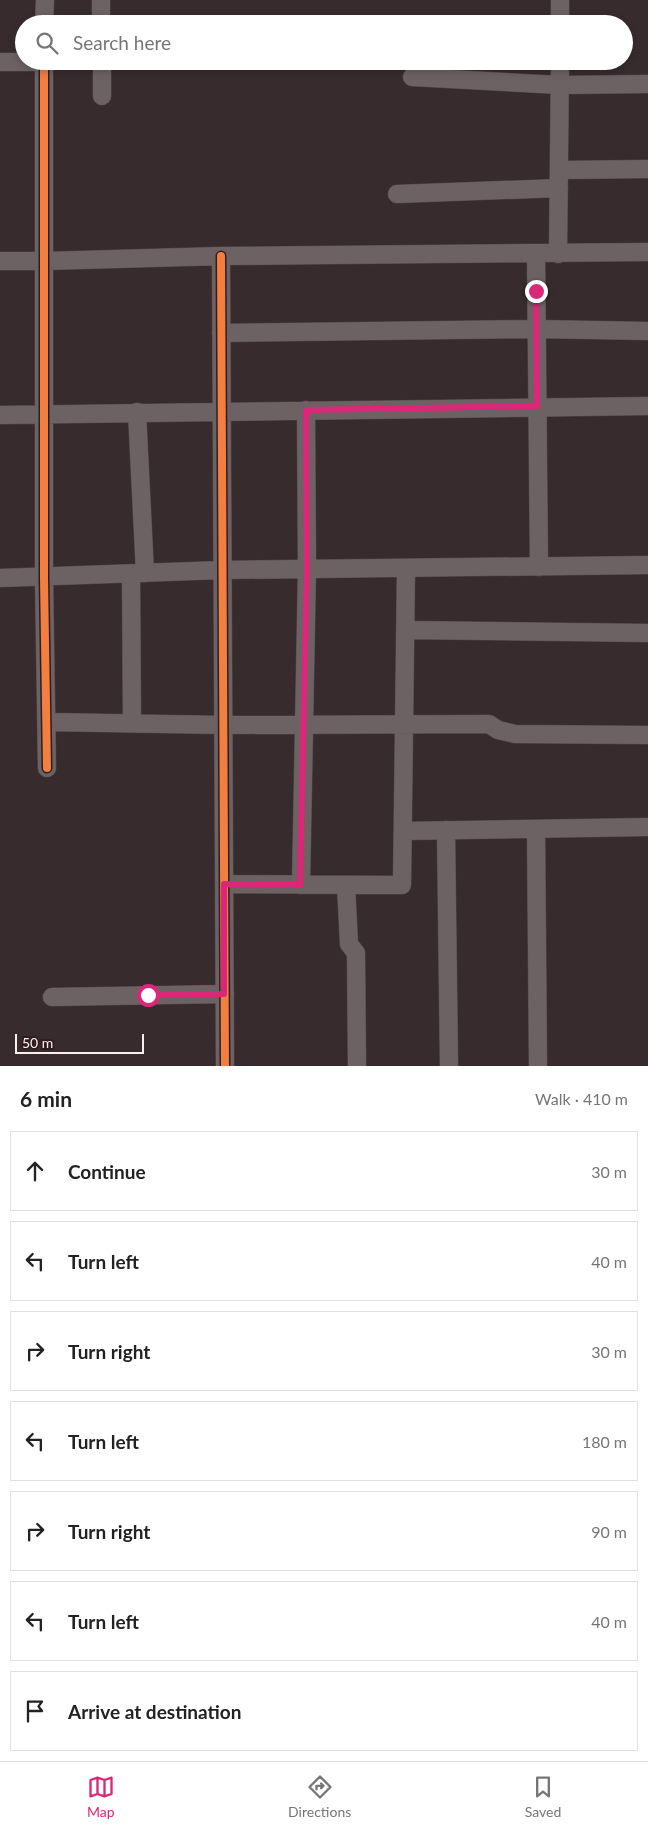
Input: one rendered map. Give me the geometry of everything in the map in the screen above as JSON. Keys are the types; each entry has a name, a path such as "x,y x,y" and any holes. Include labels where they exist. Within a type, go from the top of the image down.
{"street":[{"path":"44,15 45,0"},
{"path":"101,0 101,15"},
{"path":"560,0 560,15"},
{"path":"0,62 15,62"},
{"path":"44,70 44,578 47,768"},
{"path":"102,70 102,96"},
{"path":"558,254 560,70"},
{"path":"412,77 560,85 648,84"},
{"path":"559,170 648,169"},
{"path":"397,194 559,188"},
{"path":"0,261 221,256 648,252"},
{"path":"536,254 539,567"},
{"path":"221,256 225,1066"},
{"path":"221,333 536,329 648,331"},
{"path":"0,415 537,406 648,406"},
{"path":"300,885 307,569 306,410"},
{"path":"132,724 138,574 138,412"},
{"path":"0,578 44,578 222,570 648,565"},
{"path":"224,884 402,886 406,569"},
{"path":"406,630 648,633"},
{"path":"47,722 223,725 489,724 498,730 515,734 648,735"},
{"path":"403,831 648,827"},
{"path":"536,829 538,1066"},
{"path":"446,830 449,1066"},
{"path":"346,885 349,944 356,953 357,1066"},
{"path":"52,997 224,994"}],"cycle path":[{"path":"44,70 44,578 47,768"},
{"path":"221,256 225,1066"}],"route":[{"path":"148,995 224,994 224,884 300,885 307,569 306,410 537,406 536,291"}]}
